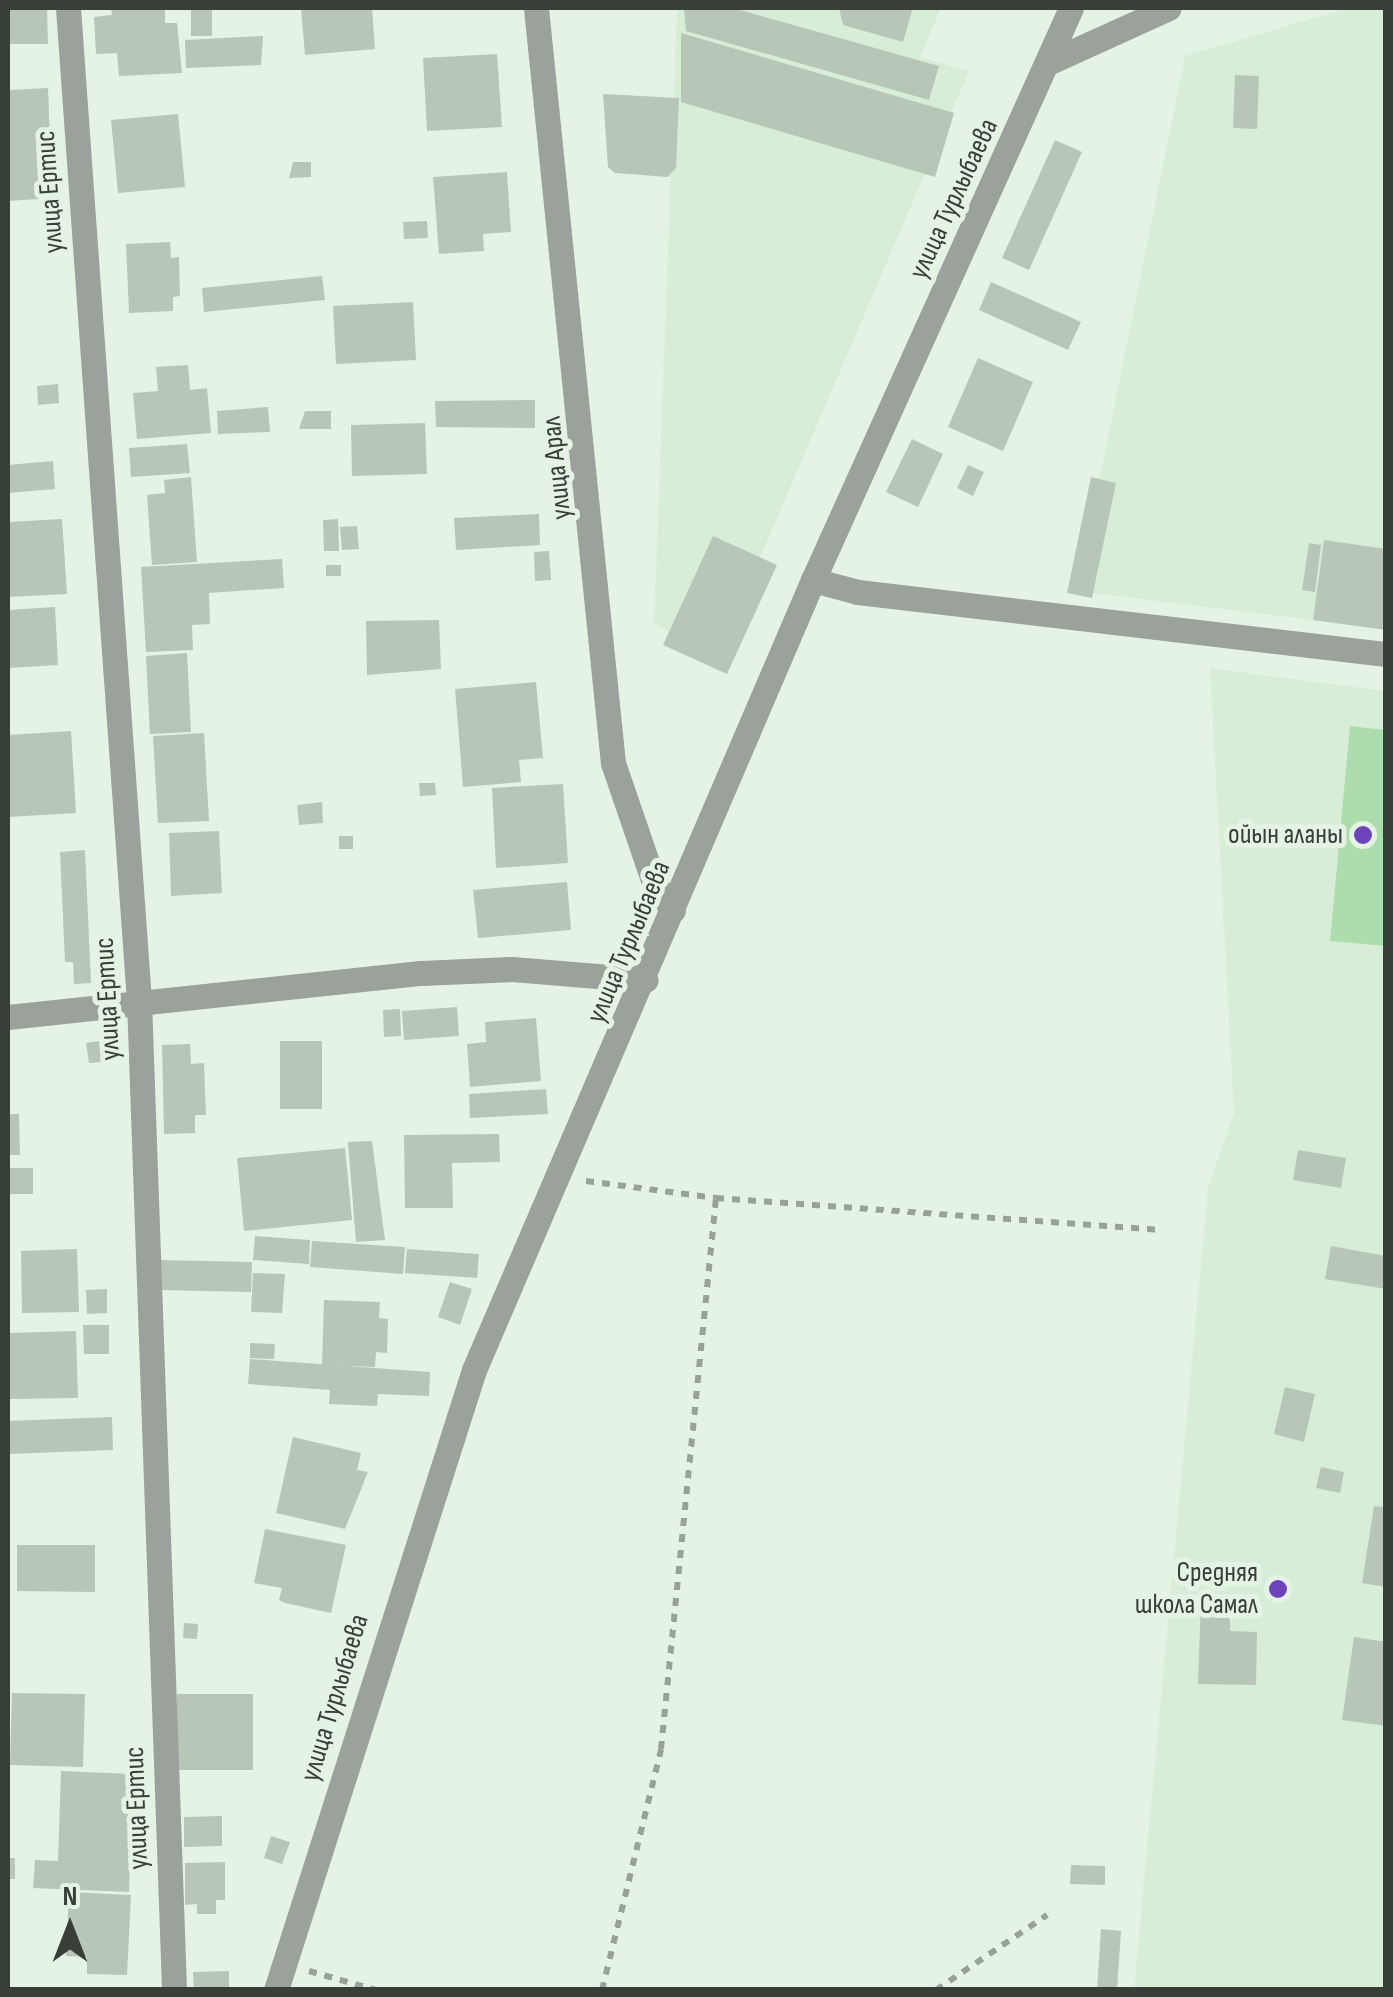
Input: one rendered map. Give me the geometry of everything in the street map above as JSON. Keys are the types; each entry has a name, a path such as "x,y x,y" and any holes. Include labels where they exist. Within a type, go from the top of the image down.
{"street":[{"name":"улица Ертис","path":"68,8 139,1001 174,1990"},
{"name":"улица Арал","path":"536,8 613,763 654,883 674,910"},
{"name":"улица Турлыбаева","path":"276,1990 474,1370 646,980 813,580 1052,61 1072,8"},
{"path":"1052,61 1169,8"},
{"path":"813,580 858,592 1386,654"},
{"path":"8,1017 139,1001 494,970 646,980"}],"path":[{"path":"560,1177 716,1198 1158,1230"},
{"path":"602,1990 662,1749 716,1198"},
{"path":"936,1990 1048,1915"},
{"path":"284,1964 376,1990"}],"shaded area":[{"path":"677,8 941,8 920,57 969,71 717,658 654,623"},
{"path":"1348,8 1385,8 1385,629 1077,591 1185,56"},
{"name":"Средняя школа Самал","path":"1210,668 1385,691 1385,1989 1134,1990 1208,1188 1234,1113"}],"green space":[{"name":"ойын аланы","path":"1350,726 1385,730 1385,946 1330,941"}],"building":[{"path":"8,8 47,8 48,44 8,44"},
{"path":"111,8 165,8 165,23 177,23 182,73 119,76 117,53 96,54 94,17 112,15"},
{"path":"191,8 212,8 212,36 191,36"},
{"path":"301,8 372,8 375,49 305,55"},
{"path":"684,8 733,8 939,66 929,100 686,31"},
{"path":"839,8 912,11 903,42 843,25"},
{"path":"681,33 954,113 935,177 681,102"},
{"path":"263,36 261,65 186,68 185,40"},
{"path":"497,54 502,127 427,131 423,58"},
{"path":"1235,75 1259,76 1257,129 1233,128"},
{"path":"48,88 50,139 36,139 39,199 8,201 8,90"},
{"path":"603,94 679,98 676,168 668,177 615,173 608,167"},
{"path":"178,114 185,187 118,193 111,120"},
{"path":"1055,140 1082,152 1029,270 1002,258"},
{"path":"293,162 311,162 311,177 289,178"},
{"path":"507,172 511,232 483,234 484,251 439,254 433,177"},
{"path":"427,221 428,238 404,239 403,222"},
{"path":"170,242 171,258 179,257 180,296 173,297 173,311 129,313 126,244"},
{"path":"322,276 325,300 204,312 202,288"},
{"path":"991,282 1081,322 1068,350 979,310"},
{"path":"413,302 416,360 336,364 333,306"},
{"path":"978,358 1033,382 1003,451 948,427"},
{"path":"188,365 190,390 207,388 211,433 137,439 133,393 158,391 156,367"},
{"path":"58,384 59,403 38,405 37,386"},
{"path":"535,400 535,428 436,427 435,401"},
{"path":"268,407 270,432 218,434 217,411"},
{"path":"305,411 331,411 331,429 299,429"},
{"path":"425,423 427,474 352,476 351,425"},
{"path":"912,439 943,454 918,507 886,492"},
{"path":"187,444 190,473 131,477 129,448"},
{"path":"53,461 55,489 8,493 8,465"},
{"path":"968,465 984,472 973,496 957,488"},
{"path":"191,477 197,562 152,565 147,495 165,493 164,480"},
{"path":"1091,477 1116,483 1092,598 1067,593"},
{"path":"539,514 540,545 456,550 454,518"},
{"path":"62,519 67,594 9,597 8,522"},
{"path":"338,519 339,551 324,551 323,520"},
{"path":"357,526 359,549 342,550 340,527"},
{"path":"713,536 777,565 727,674 663,645"},
{"path":"1324,540 1386,549 1386,630 1313,620"},
{"path":"1309,543 1321,545 1315,592 1302,590"},
{"path":"549,551 551,580 535,581 534,552"},
{"path":"282,559 284,588 209,593 210,624 192,625 193,650 146,652 141,567"},
{"path":"326,565 341,565 341,576 326,576"},
{"path":"55,607 58,665 8,668 8,610"},
{"path":"439,620 441,669 367,675 366,621"},
{"path":"187,653 191,732 150,734 146,656"},
{"path":"536,682 543,758 519,760 521,782 463,787 455,689"},
{"path":"71,731 76,813 8,817 8,735"},
{"path":"204,733 209,821 158,823 153,736"},
{"path":"419,783 435,783 436,795 420,796"},
{"path":"563,784 568,863 496,868 492,788"},
{"path":"322,802 323,823 299,825 297,805"},
{"path":"219,831 222,893 171,896 169,833"},
{"path":"339,836 353,836 353,849 339,849"},
{"path":"85,850 91,983 74,984 73,962 65,962 60,852"},
{"path":"567,882 571,930 478,938 473,890"},
{"path":"457,1007 459,1036 404,1040 402,1011"},
{"path":"400,1009 401,1036 384,1037 383,1010"},
{"path":"536,1018 541,1081 470,1087 467,1044 486,1042 485,1022"},
{"path":"99,1041 102,1062 89,1063 86,1043"},
{"path":"280,1041 322,1041 322,1109 280,1109"},
{"path":"190,1044 191,1064 204,1063 206,1115 195,1115 195,1133 164,1134 162,1045"},
{"path":"546,1089 548,1114 470,1118 469,1094"},
{"path":"8,1114 19,1114 20,1155 8,1155"},
{"path":"499,1134 500,1162 452,1163 453,1208 405,1208 404,1135"},
{"path":"372,1141 385,1240 356,1242 348,1142"},
{"path":"345,1148 352,1220 244,1231 237,1158"},
{"path":"1298,1150 1346,1158 1341,1188 1293,1180"},
{"path":"8,1168 33,1168 33,1194 8,1194"},
{"path":"255,1236 310,1240 309,1264 253,1260"},
{"path":"312,1241 405,1247 403,1274 310,1267"},
{"path":"1331,1246 1386,1256 1386,1289 1325,1279"},
{"path":"77,1249 79,1312 22,1313 21,1251"},
{"path":"407,1249 479,1254 477,1278 405,1273"},
{"path":"159,1260 252,1262 251,1292 158,1290"},
{"path":"253,1273 285,1274 282,1313 251,1312"},
{"path":"450,1282 472,1289 460,1325 438,1317"},
{"path":"107,1289 107,1313 87,1314 86,1290"},
{"path":"324,1300 380,1302 379,1318 388,1319 387,1353 376,1352 375,1367 322,1365"},
{"path":"83,1325 109,1325 109,1354 84,1354"},
{"path":"76,1331 78,1398 8,1399 8,1333"},
{"path":"250,1343 275,1344 274,1359 250,1358"},
{"path":"250,1359 430,1372 429,1396 378,1394 377,1406 329,1404 330,1390 248,1384"},
{"path":"1285,1387 1315,1394 1304,1442 1274,1434"},
{"path":"112,1417 113,1450 8,1454 8,1421"},
{"path":"293,1437 361,1453 357,1470 368,1472 345,1529 276,1513"},
{"path":"1321,1467 1344,1472 1340,1493 1316,1488"},
{"path":"1374,1506 1386,1507 1386,1587 1362,1583"},
{"path":"265,1529 346,1545 331,1613 285,1603 279,1600 282,1588 254,1583"},
{"path":"17,1545 95,1545 95,1592 17,1591"},
{"path":"1201,1599 1231,1600 1230,1631 1257,1632 1256,1685 1198,1684"},
{"path":"184,1623 198,1624 197,1639 183,1638"},
{"path":"1354,1637 1386,1642 1386,1726 1342,1720"},
{"path":"12,1693 85,1694 83,1767 10,1765"},
{"path":"177,1694 253,1694 253,1770 177,1770"},
{"path":"61,1771 133,1774 129,1892 33,1888 35,1860 58,1861"},
{"path":"222,1816 222,1846 184,1847 184,1817"},
{"path":"271,1836 290,1842 282,1864 264,1858"},
{"path":"8,1858 15,1858 15,1879 8,1879"},
{"path":"225,1862 225,1900 216,1900 216,1914 197,1914 197,1904 185,1905 185,1863"},
{"path":"1071,1865 1105,1866 1105,1885 1070,1884"},
{"path":"69,1892 131,1895 127,1975 87,1974 87,1957 66,1956"},
{"path":"1101,1929 1121,1931 1117,1990 1097,1990"},
{"path":"229,1971 229,1990 194,1990 193,1972"}],"place":[{"name":"ойын аланы","path":"1363,835"},
{"name":"Средняя школа Самал","path":"1278,1589"}]}
